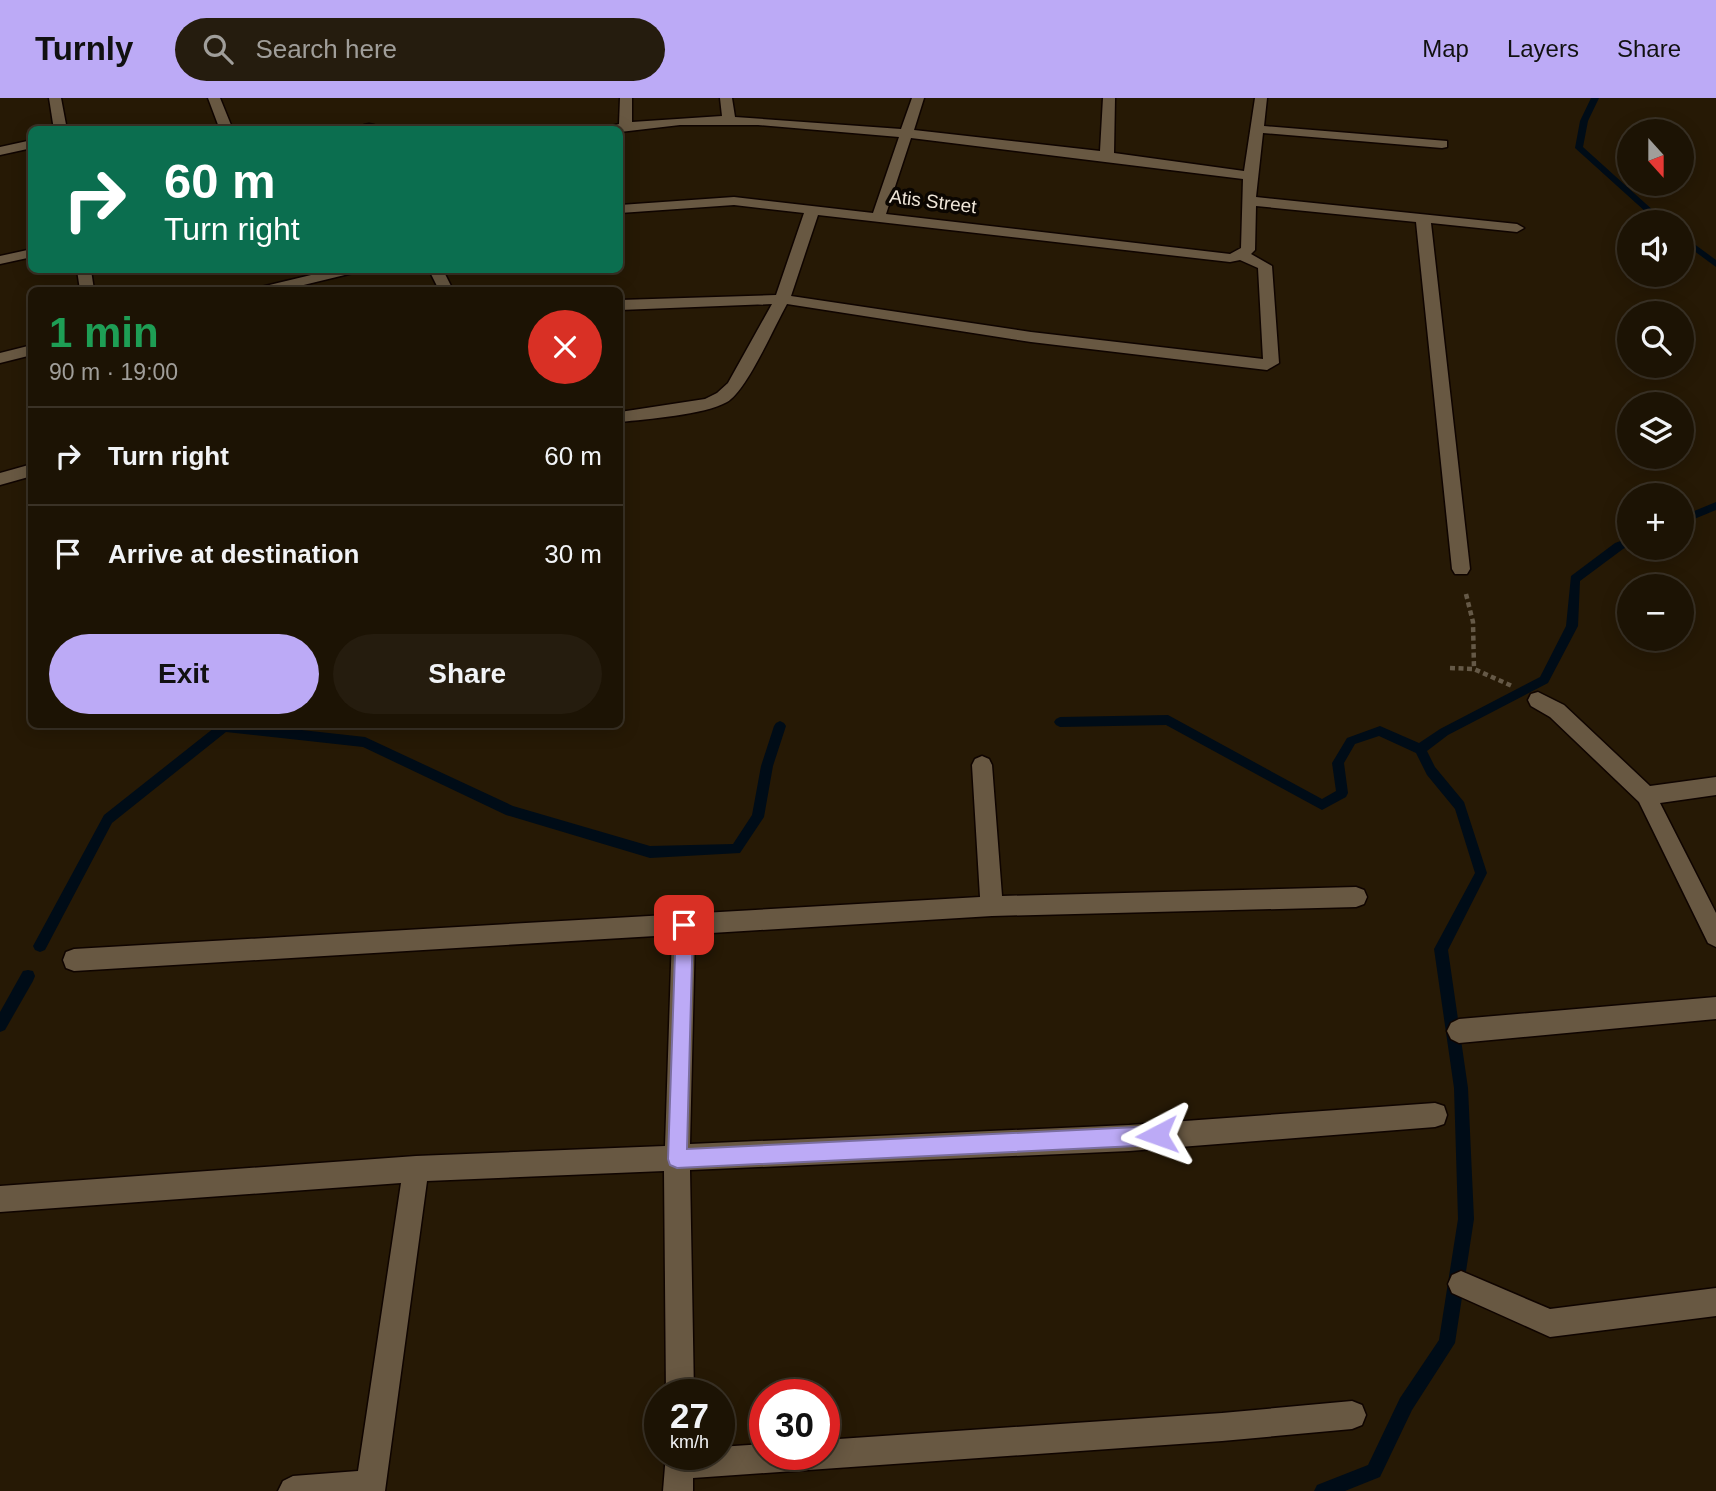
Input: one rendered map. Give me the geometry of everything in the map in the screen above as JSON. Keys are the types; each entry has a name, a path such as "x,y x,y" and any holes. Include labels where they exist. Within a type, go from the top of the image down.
{"street":[{"path":"55,98 60,126"},
{"path":"215,98 226,126"},
{"path":"626,98 626,125"},
{"path":"726,98 729,120"},
{"path":"879,215 918,98"},
{"path":"1107,154 1110,98"},
{"path":"623,304 782,299 1031,337 1267,365 1271,363 1265,266 1241,255 1248,250 1250,176 1261,98"},
{"path":"622,126 729,120 906,134 1107,154 1250,176"},
{"path":"1256,129 1442,144"},
{"path":"0,151 28,145"},
{"name":"Atis Street","path":"623,209 734,201 879,215 1230,258 1241,255"},
{"path":"1251,201 1517,228"},
{"path":"623,417 708,404 723,397 734,386 782,299 813,209"},
{"path":"1423,218 1461,569"},
{"path":"0,260 28,254"},
{"path":"280,287 336,273"},
{"path":"0,358 28,351"},
{"path":"0,479 28,471"},
{"path":"1538,700 1557,711 1646,796 1716,936"},
{"path":"982,765 992,906"},
{"path":"1646,796 1716,786"},
{"path":"74,960 992,906 1356,897"},
{"path":"680,1379 677,1159 684,925"},
{"path":"1459,1031 1716,1008"},
{"path":"0,1199 416,1169 1129,1138 1435,1115"},
{"path":"293,1491 371,1488 416,1169"},
{"path":"1461,1284 1550,1323 1716,1302"},
{"path":"840,1453 1208,1428 1352,1415"}],"path":[{"path":"1461,569 1473,622 1474,669"},
{"path":"1450,668 1474,669 1514,687"}],"waterway":[{"path":"1595,98 1584,121 1579,148 1649,210"},
{"path":"1694,247 1716,264"},
{"path":"1694,515 1716,506"},
{"path":"1420,749 1444,732 1544,680 1572,626 1575,579 1617,548"},
{"path":"1060,722 1168,720 1322,805 1342,793 1338,763 1351,741 1380,731 1420,749"},
{"path":"233,728 365,742 510,811 650,852 736,849 758,817 767,766 780,726"},
{"path":"40,946 108,819 223,728"},
{"path":"1323,1491 1374,1471 1406,1404 1447,1343 1466,1219 1461,1088 1441,949 1481,873 1460,806 1431,771 1420,749"},
{"path":"0,1025 28,976"}],"route":[{"path":"684,925 677,1159 1157,1135"}]}
